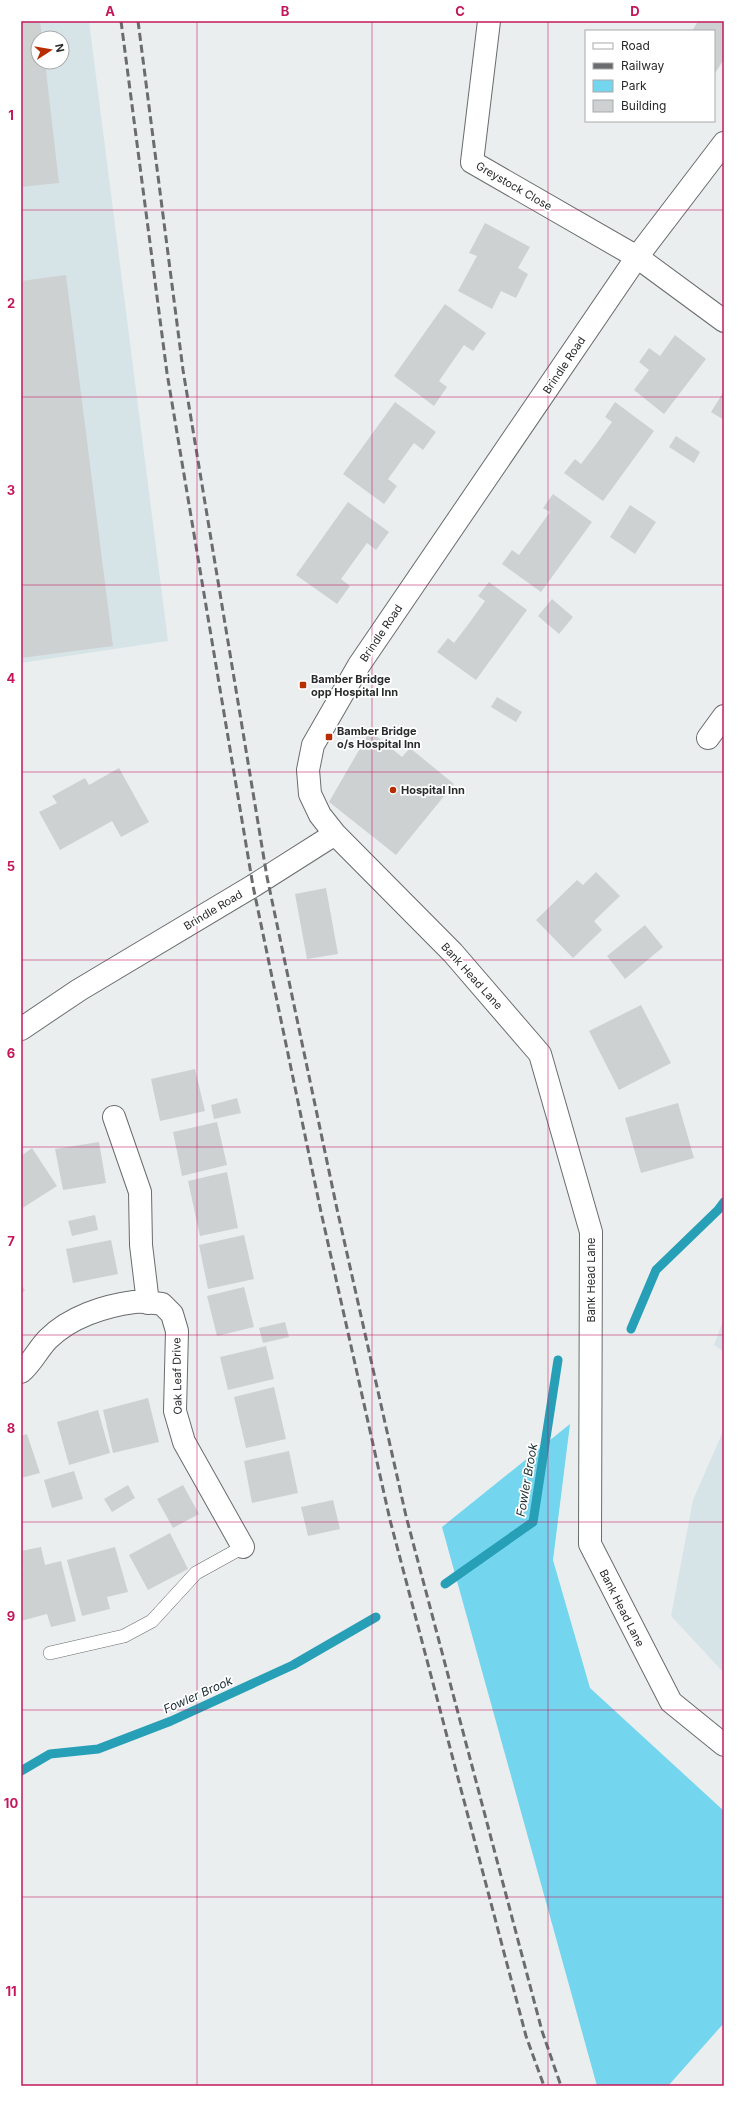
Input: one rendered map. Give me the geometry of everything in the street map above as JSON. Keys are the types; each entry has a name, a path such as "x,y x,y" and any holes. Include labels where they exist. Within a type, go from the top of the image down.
{"street":[{"name":"Greystock Close","path":"489,21 472,162 637,257"},
{"name":"Brindle Road","path":"21,1029 79,990 253,886 334,834 320,815 310,794 308,770 313,745 359,665 637,257 724,143"},
{"path":"637,257 724,321"},
{"path":"708,738 724,716"},
{"name":"Bank Head Lane","path":"334,834 453,953 540,1054 591,1232 590,1544 671,1702 724,1745"},
{"path":"114,1117 140,1192 141,1245 148,1302"},
{"name":"Oak Leaf Drive","path":"21,1372 29,1366 48,1339 72,1320 103,1308 136,1301 162,1304 172,1314 177,1331 176,1412 184,1442 243,1547"}],"lane":[{"path":"50,1653 124,1636 152,1621 196,1573 243,1547"}],"shaded area":[{"path":"21,21 89,21 168,641 21,663"},
{"path":"724,1318 724,1352 714,1345"},
{"path":"724,1429 724,1673 671,1616 693,1500"}],"green space":[{"path":"570,1424 553,1560 590,1688 724,1811 724,2023 668,2086 597,2086 442,1527"}],"building":[{"path":"21,21 40,21 41,30 30,30 30,70 46,70 59,183 21,187"},
{"path":"698,21 724,21 724,59 715,73 715,30 693,30"},
{"path":"485,223 530,247 518,268 528,274 516,298 501,291 492,309 458,291 477,256 469,253"},
{"path":"66,275 113,646 21,658 21,281"},
{"path":"445,304 486,333 473,351 464,345 439,381 447,387 434,406 394,376"},
{"path":"675,335 706,359 664,414 634,390 649,370 639,362 649,348 660,356"},
{"path":"724,391 724,420 711,412"},
{"path":"395,402 436,432 423,450 414,443 388,479 397,486 384,504 343,474"},
{"path":"615,402 654,431 603,501 564,473 575,459 581,464 597,443 612,422 605,417"},
{"path":"676,436 700,452 694,463 669,447"},
{"path":"553,494 592,522 541,592 502,564 512,550 519,555 550,512 543,508"},
{"path":"348,502 389,532 376,550 367,543 341,579 350,586 337,604 296,575"},
{"path":"630,505 656,522 635,554 610,537"},
{"path":"489,582 527,610 476,680 437,652 448,638 454,643 470,622 485,601 478,596"},
{"path":"552,599 573,617 559,634 538,616"},
{"path":"497,697 522,712 516,722 491,707"},
{"name":"Hospital Inn","path":"370,731 402,757 410,748 454,784 396,855 329,802"},
{"path":"119,768 149,822 121,837 112,821 60,850 39,812 57,803 52,796 85,778 89,785"},
{"path":"596,872 620,896 594,921 602,930 573,958 536,920 577,880 583,885"},
{"path":"326,888 338,954 307,959 295,894"},
{"path":"645,925 663,947 625,979 607,956"},
{"path":"641,1005 671,1063 619,1090 589,1031"},
{"path":"195,1069 205,1111 160,1121 151,1079"},
{"path":"237,1098 241,1113 214,1119 211,1105"},
{"path":"678,1103 694,1158 641,1173 625,1118"},
{"path":"217,1122 227,1165 182,1176 173,1132"},
{"path":"99,1142 106,1183 63,1190 55,1149"},
{"path":"32,1148 57,1186 21,1209 21,1156"},
{"path":"227,1172 238,1228 200,1236 188,1181"},
{"path":"95,1215 98,1230 72,1236 68,1221"},
{"path":"244,1235 254,1279 208,1289 199,1245"},
{"path":"111,1240 118,1274 73,1283 66,1249"},
{"path":"21,1285 25,1290 21,1294"},
{"path":"244,1287 254,1327 217,1336 207,1296"},
{"path":"285,1322 289,1337 263,1343 259,1328"},
{"path":"266,1346 274,1379 228,1390 220,1357"},
{"path":"274,1387 286,1439 246,1448 234,1397"},
{"path":"148,1398 159,1442 113,1453 103,1410"},
{"path":"98,1410 110,1453 69,1465 57,1422"},
{"path":"27,1434 40,1473 21,1478 21,1436"},
{"path":"289,1451 298,1493 252,1503 244,1461"},
{"path":"74,1471 83,1499 52,1508 44,1480"},
{"path":"128,1485 135,1498 112,1512 104,1499"},
{"path":"183,1485 199,1514 173,1528 157,1499"},
{"path":"333,1500 340,1529 308,1536 301,1507"},
{"path":"170,1533 188,1569 148,1590 129,1555"},
{"path":"41,1547 45,1565 61,1561 76,1621 51,1627 47,1614 21,1621 21,1571 23,1571 21,1551"},
{"path":"115,1547 128,1592 107,1597 110,1609 82,1616 67,1560"}],"waterway":[{"name":"Fowler Brook","path":"631,1329 656,1270 718,1210 724,1202"},
{"name":"Fowler Brook","path":"445,1584 533,1522 558,1360"},
{"name":"Fowler Brook","path":"21,1771 50,1754 98,1749 171,1721 293,1665 376,1617"}],"railway":[{"path":"121,21 167,373 253,886 321,1212 390,1520 526,2036 544,2086"},
{"path":"138,21 183,370 267,877 337,1209 406,1516 542,2031 561,2086"}],"place":[{"name":"Bamber Bridge opp Hospital Inn","path":"303,685"},
{"name":"Bamber Bridge o/s Hospital Inn","path":"329,737"},
{"name":"Hospital Inn","path":"393,790"}]}
